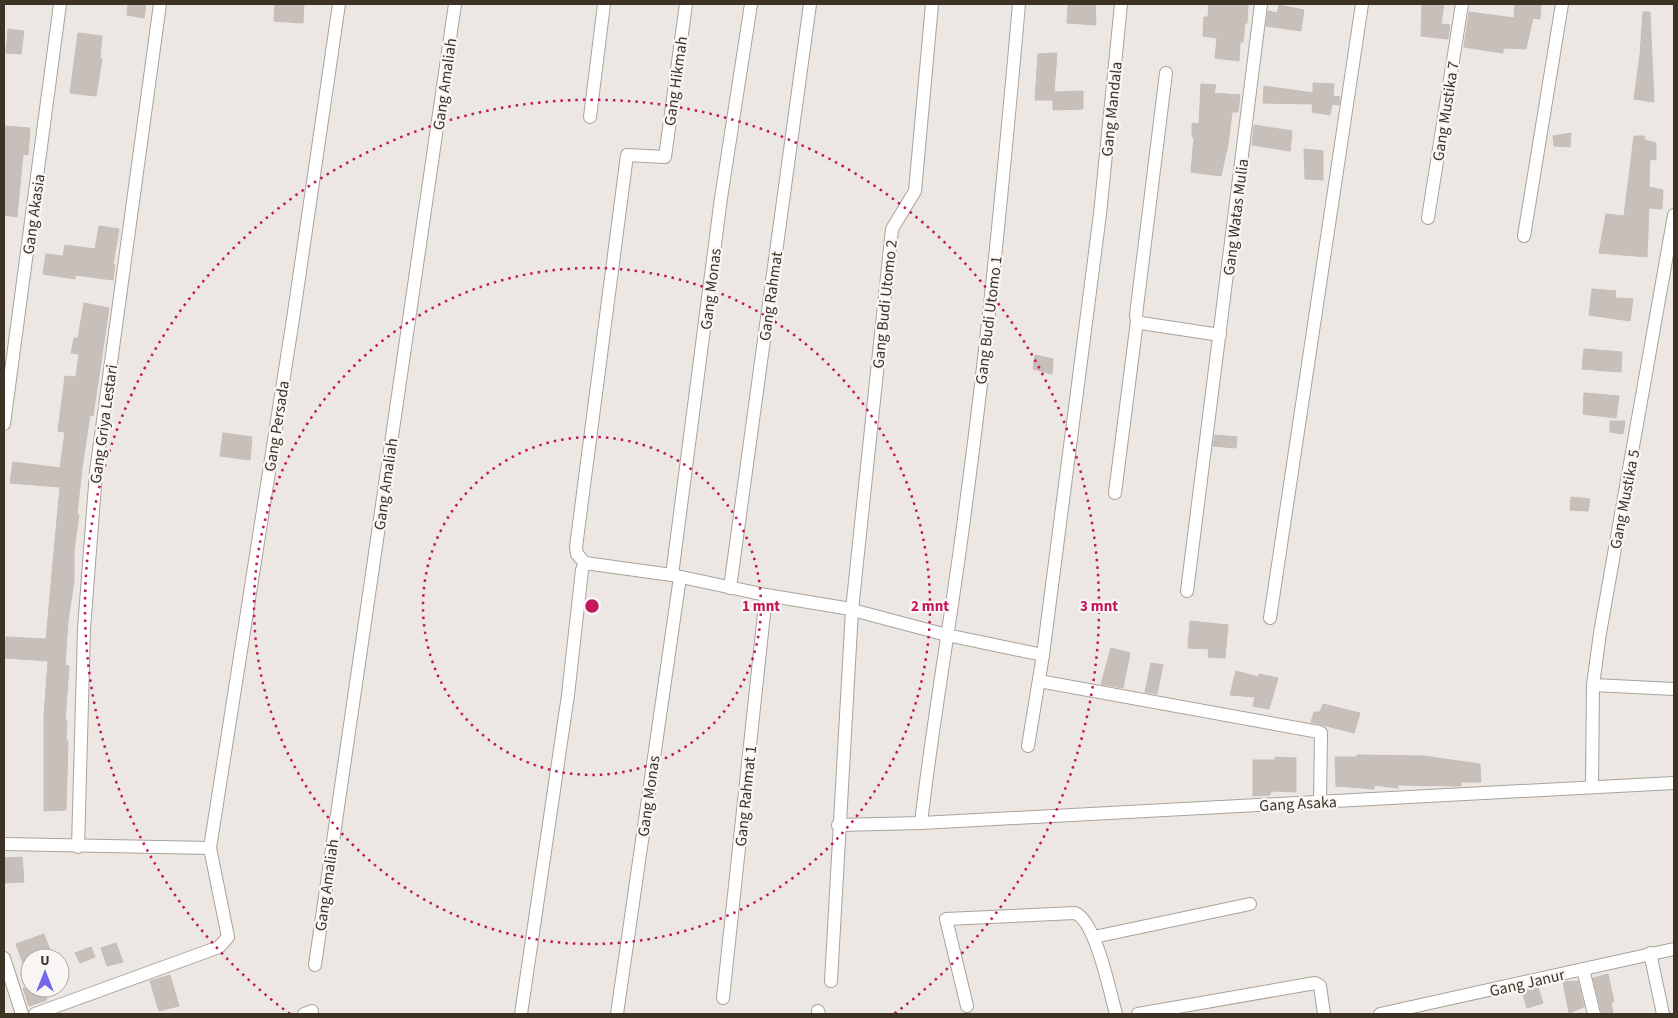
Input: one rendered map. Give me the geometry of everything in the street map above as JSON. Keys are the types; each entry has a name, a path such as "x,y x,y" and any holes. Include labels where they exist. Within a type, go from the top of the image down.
{"street":[{"name":"Gang Akasia","path":"4,424 60,4"},
{"name":"Gang Griya Lestari","path":"78,847 84,629 96,472 160,4"},
{"name":"Gang Persada","path":"210,848 295,310 339,4"},
{"name":"Gang Amaliah","path":"315,965 455,4"},
{"path":"590,117 604,4"},
{"name":"Gang Hikmah","path":"585,563 577,554 576,547 627,155 665,157 686,4"},
{"name":"Gang Monas","path":"617,1014 676,576 721,198 751,4"},
{"name":"Gang Rahmat","path":"730,588 810,4"},
{"name":"Gang Budi Utomo 2","path":"831,981 838,825 852,610 892,229 916,191 932,4"},
{"name":"Gang Budi Utomo 1","path":"921,823 933,725 948,635 965,511 999,224 1019,4"},
{"name":"Gang Mandala","path":"1028,746 1043,655 1100,214 1121,4"},
{"name":"Gang Watas Mulia","path":"1187,591 1261,4"},
{"path":"1270,618 1362,4"},
{"name":"Gang Mustika 7","path":"1428,218 1462,4"},
{"path":"1524,236 1562,4"},
{"path":"1114,493 1137,321 1136,315 1166,73"},
{"name":"Gang Mustika 5","path":"1592,786 1593,684 1611,568 1674,215"},
{"path":"1137,321 1220,335"},
{"path":"521,1014 568,695 582,570 585,563 676,576 766,595 852,610 948,635 1043,655"},
{"name":"Gang Rahmat 1","path":"723,998 766,595"},
{"path":"1039,681 1319,732 1321,733 1320,802"},
{"path":"1593,684 1674,689"},
{"name":"Gang Asaka","path":"838,825 921,823 1674,783"},
{"path":"4,844 78,847 210,848 228,938 219,947 36,1014"},
{"path":"1094,937 1250,904"},
{"path":"967,1006 946,918 1075,913 1082,918 1094,937 1116,1014"},
{"name":"Gang Janur","path":"1380,1014 1674,949"},
{"path":"1650,953 1663,1014"},
{"path":"4,958 8,984 22,1014"},
{"path":"1583,969 1594,1014"},
{"path":"1138,1014 1315,983 1320,986 1324,1014"}],"building":[{"path":"128,4 146,4 144,18 127,15"},
{"path":"275,4 304,4 303,23 274,21"},
{"path":"1068,4 1095,4 1096,25 1067,23"},
{"path":"1209,4 1248,4 1243,42 1240,42 1239,61 1215,58 1217,38 1203,36 1204,17 1208,17"},
{"path":"1422,4 1444,4 1441,24 1450,25 1448,39 1421,36"},
{"path":"1515,4 1541,4 1540,19 1533,18 1526,49 1503,48 1503,53 1464,47 1469,12 1514,18"},
{"path":"1279,5 1304,10 1301,31 1266,26 1268,11 1277,13"},
{"path":"1643,12 1650,12 1654,102 1634,99"},
{"path":"8,29 24,31 21,54 6,53"},
{"path":"78,33 102,36 100,58 102,59 96,96 70,93"},
{"path":"1057,53 1054,92 1083,91 1083,109 1053,110 1053,100 1035,100 1038,54"},
{"path":"1313,83 1334,84 1333,96 1340,97 1339,105 1332,104 1330,115 1312,112 1313,104 1263,103 1264,86 1313,93"},
{"path":"1201,84 1216,85 1214,93 1240,95 1238,112 1232,112 1221,176 1191,172 1194,137 1192,137 1192,123 1199,124"},
{"path":"1254,125 1292,131 1290,151 1252,145"},
{"path":"4,126 30,128 28,155 23,154 17,217 4,215"},
{"path":"1571,133 1570,147 1554,146 1553,136"},
{"path":"1634,136 1644,136 1645,140 1656,143 1656,160 1650,159 1649,187 1663,190 1662,209 1649,208 1647,257 1599,253 1606,214 1624,216"},
{"path":"1304,149 1323,151 1323,180 1305,179"},
{"path":"99,226 119,229 113,264 115,265 113,280 75,275 75,279 43,274 46,254 63,256 65,245 95,249"},
{"path":"1592,289 1616,291 1615,298 1633,299 1630,321 1589,315"},
{"path":"84,303 109,308 93,416 90,415 77,514 79,515 74,550 74,581 68,621 65,665 69,666 65,721 67,721 66,741 68,741 66,810 44,811 44,716 48,661 5,658 6,637 46,639 60,487 10,483 13,462 60,468 65,432 58,431 65,376 76,377 79,354 71,353 74,338 78,338"},
{"path":"1584,349 1622,352 1621,372 1582,369"},
{"path":"1035,355 1053,359 1052,374 1033,369"},
{"path":"1584,393 1619,396 1616,418 1583,414"},
{"path":"1610,421 1625,421 1623,434 1610,432"},
{"path":"223,433 252,437 250,460 220,456"},
{"path":"1215,435 1237,437 1236,448 1213,446"},
{"path":"1571,497 1590,499 1588,511 1570,510"},
{"path":"1190,621 1228,625 1225,658 1208,657 1209,649 1188,648"},
{"path":"1111,648 1130,653 1123,688 1101,684"},
{"path":"1151,663 1163,665 1157,694 1145,692"},
{"path":"1236,671 1258,677 1259,674 1278,678 1269,709 1253,706 1255,697 1230,695"},
{"path":"1323,704 1360,713 1354,733 1311,722 1314,712 1320,712"},
{"path":"1357,755 1423,756 1480,764 1481,782 1461,782 1461,786 1398,785 1398,788 1374,785 1374,789 1336,786 1335,757 1357,757"},
{"path":"1275,757 1296,758 1296,792 1271,791 1270,795 1253,796 1253,760 1275,760"},
{"path":"22,857 24,882 4,883 4,858"},
{"path":"44,934 49,948 20,948 20,955 16,944"},
{"path":"116,943 123,962 107,966 101,948"},
{"path":"91,947 95,957 80,963 75,953"},
{"path":"1608,974 1614,1002 1611,1002 1613,1014 1602,1014 1593,978"},
{"path":"170,975 179,1006 159,1011 150,981"},
{"path":"1578,981 1584,1007 1569,1013 1563,982"},
{"path":"1538,987 1543,1003 1527,1008 1522,991"},
{"path":"26,998 46,998 47,1000 29,1006"}]}
